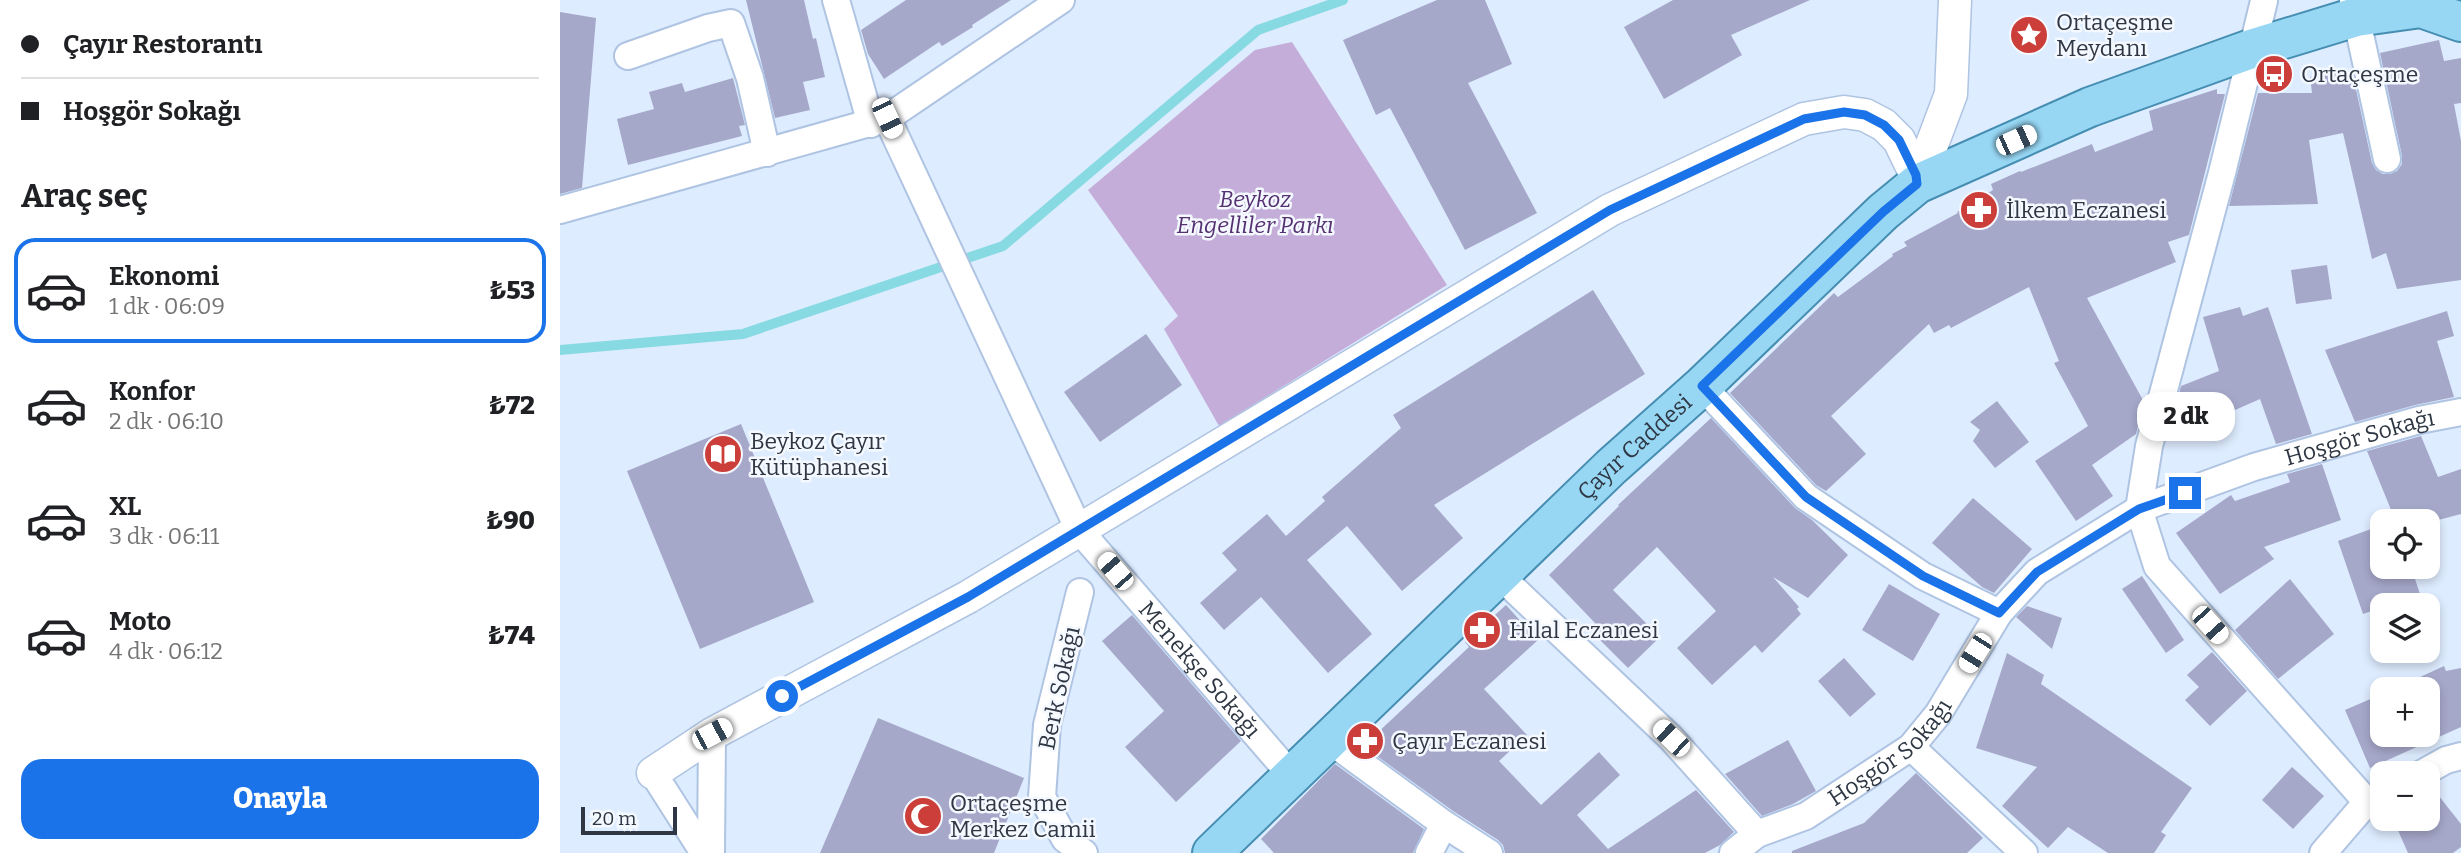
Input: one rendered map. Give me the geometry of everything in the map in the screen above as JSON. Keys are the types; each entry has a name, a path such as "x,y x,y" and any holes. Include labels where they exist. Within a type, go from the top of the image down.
{"main road":[{"name":"Çayır Caddesi","path":"1212,853 1611,467 1702,386 1883,212 1917,184 2090,107 2354,8 2424,4"},
{"path":"2424,4 2461,22"}],"street":[{"name":"Menekşe Sokağı","path":"836,0 879,121 935,221 1079,530 1292,776"},
{"path":"560,210 879,121 1060,0"},
{"path":"1917,184 1951,94 1955,0"},
{"path":"2264,1 2222,173 2149,446 2139,509 2157,566 2370,793"},
{"path":"2354,8 2386,159"},
{"path":"628,57 708,28 730,23 750,78 766,153"},
{"path":"704,853 653,773 712,734 968,597 1610,210 1804,119 1844,112 1865,115 1884,125 1899,140 1916,175 1917,184"},
{"path":"1702,386 1806,497 1923,576 1999,613"},
{"name":"Hoşgör Sokağı","path":"1733,853 1757,834 1806,816 1911,747 1938,714 1999,613 2037,572 2139,509 2254,467 2419,420 2461,412"},
{"path":"1499,575 1671,738 1757,834"},
{"name":"Berk Sokağı","path":"1080,592 1047,725 1042,797 1065,839 1084,853"},
{"path":"711,853 712,734"},
{"path":"1329,740 1444,824 1489,853"},
{"path":"1911,747 2024,853"},
{"path":"2440,763 2461,756"},
{"path":"2323,853 2370,803"},
{"path":"1429,853 1444,824"}],"green space":[{"name":"Beykoz Engelliler Parkı","path":"1292,42 1447,285 1219,426 1164,329 1178,316 1088,190 1255,50"}],"building":[{"path":"746,0 804,0 825,77 803,82 810,110 775,118"},
{"path":"906,0 1011,0 972,25 973,27 942,46 939,42 884,79 868,54 861,30"},
{"path":"1437,0 1485,0 1512,64 1468,83 1537,213 1465,250 1390,108 1376,115 1343,40"},
{"path":"1673,0 1810,0 1731,35 1742,55 1664,99 1624,27"},
{"path":"560,12 596,18 582,188 560,194"},
{"path":"2439,40 2444,61 2461,58 2461,103 2454,104 2461,141 2461,280 2397,289 2386,253 2372,259 2343,133 2309,140 2318,204 2229,206 2258,93 2312,93 2310,77 2352,71 2372,163 2376,170 2383,174 2397,171 2402,164 2402,156 2380,53"},
{"path":"733,78 745,125 739,126 742,136 628,165 617,119 654,109 649,92 682,83 685,92"},
{"path":"2217,89 2217,94 2225,94 2189,235 2168,242 2176,262 2087,298 2144,402 2136,434 2092,465 2113,496 2076,521 2035,461 2088,426 2054,363 2059,361 2029,287 1951,328 1949,325 1934,333 1929,324 1831,416 1866,454 1826,491 1816,485 1730,393 1834,293 1838,297 1893,256 1892,254 1907,246 1904,242 1958,213 1993,190 1991,184 2092,144 2095,152 2153,130 2149,111"},
{"path":"2327,265 2332,299 2296,304 2291,270"},
{"path":"1593,290 1645,374 1434,505 1463,538 1402,591 1347,526 1307,560 1372,634 1328,673 1261,597 1224,630 1200,603 1237,570 1222,553 1267,514 1286,536 1325,501 1322,497 1401,428 1393,415"},
{"path":"2240,307 2243,316 2268,307 2312,434 2276,444 2260,399 2183,433 2174,413 2181,386 2219,371 2203,317"},
{"path":"2447,311 2454,336 2437,341 2454,397 2355,422 2325,350"},
{"path":"1146,334 1182,385 1100,442 1064,392"},
{"path":"1997,401 2029,442 1995,468 1973,441 1980,430 1970,422"},
{"path":"1711,418 1795,508 1812,520 1848,555 1808,598 1773,577 1799,607 1797,609 1801,614 1762,653 1755,645 1712,685 1677,648 1716,611 1657,547 1613,590 1660,637 1628,668 1589,629 1595,623 1549,575 1618,505"},
{"path":"741,424 814,602 700,649 627,471"},
{"path":"2421,436 2438,477 2461,469 2461,514 2440,520 2440,509 2391,509 2367,451"},
{"path":"2322,464 2341,520 2264,547 2274,559 2220,594 2176,533 2231,495 2235,501 2290,482 2287,474"},
{"path":"1973,498 2032,549 1994,593 1982,587 1932,543"},
{"path":"2370,529 2370,579 2415,579 2420,593 2370,593 2370,612 2363,614 2338,541"},
{"path":"2142,576 2184,640 2166,653 2122,589"},
{"path":"2290,579 2334,634 2278,679 2235,630"},
{"path":"1889,584 1940,614 1913,661 1862,630"},
{"path":"1506,605 1538,640 1484,689 1527,735 1499,761 1541,805 1599,752 1620,775 1577,815 1608,849 1696,790 1734,832 1720,845 1705,853 1505,853 1498,840 1359,743 1369,732 1374,736 1469,647 1465,642"},
{"path":"2027,606 2062,618 2052,649 2016,617"},
{"path":"1132,615 1241,741 1176,802 1125,747 1164,711 1102,641"},
{"path":"2212,652 2247,691 2210,726 2185,700 2199,687 2187,675"},
{"path":"2007,653 2044,675 2041,684 2192,788 2161,832 2166,835 2154,853 2108,853 2068,827 2048,848 2002,806 2037,767 1976,748"},
{"path":"1844,658 1876,694 1850,717 1818,681"},
{"path":"2444,666 2446,671 2461,668 2461,727 2440,736 2440,677 2420,677"},
{"path":"2370,699 2370,747 2417,747 2386,761 2370,761 2370,768 2345,710"},
{"name":"Ortaçeşme Merkez Camii","path":"878,718 1024,778 994,853 820,853"},
{"path":"1788,740 1816,791 1793,804 1762,816 1725,774"},
{"path":"1335,764 1424,829 1413,853 1274,853 1261,839"},
{"path":"2292,767 2324,796 2293,829 2262,800"},
{"path":"1916,773 1983,838 1967,853 1792,853 1864,823"},
{"path":"2440,797 2461,824 2461,847 2453,853 2408,853 2398,831 2440,831"}],"waterway":[{"path":"560,350 743,334 1003,246 1258,30 1343,0"}],"place":[{"name":"Ortaçeşme Meydanı","path":"2029,35"},
{"name":"Ortaçeşme","path":"2274,74"},
{"name":"İlkem Eczanesi","path":"1979,210"},
{"name":"Beykoz Çayır Kütüphanesi","path":"723,454"},
{"name":"Hilal Eczanesi","path":"1482,630"},
{"name":"Çayır Eczanesi","path":"1365,741"},
{"name":"Ortaçeşme Merkez Camii","path":"923,816"}],"route":[{"path":"782,696 968,597 1610,210 1804,119 1823,115 1844,112 1865,115 1884,125 1899,140 1916,175 1917,184 1883,212 1702,386 1806,497 1923,576 1999,613 2037,572 2139,509 2185,493"}]}
